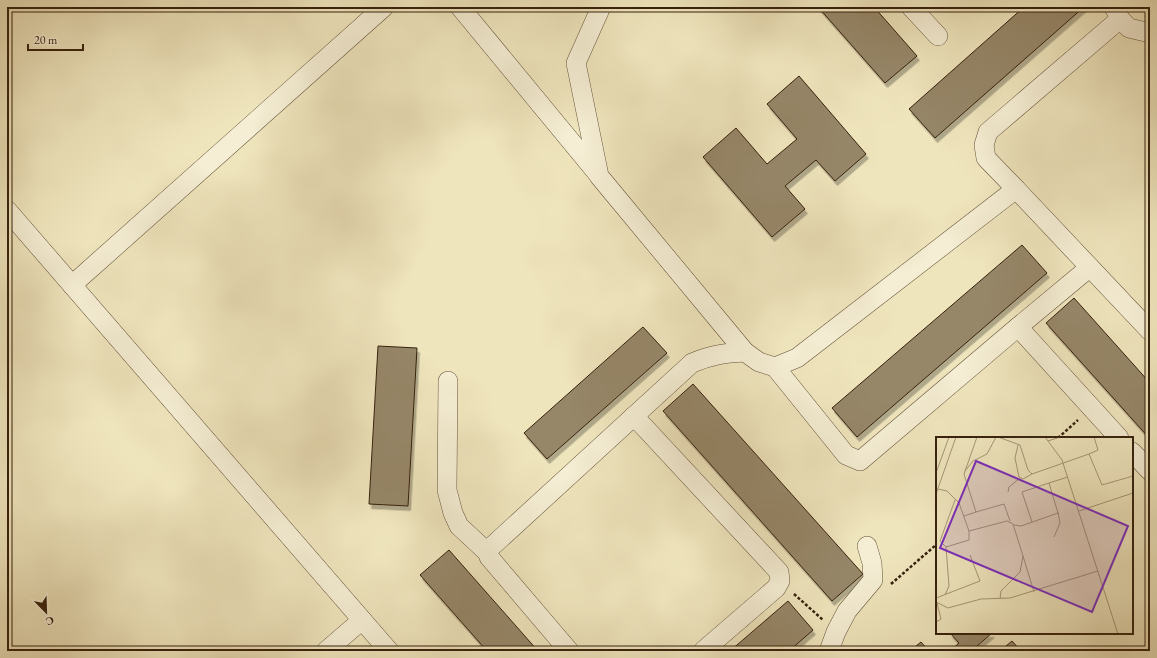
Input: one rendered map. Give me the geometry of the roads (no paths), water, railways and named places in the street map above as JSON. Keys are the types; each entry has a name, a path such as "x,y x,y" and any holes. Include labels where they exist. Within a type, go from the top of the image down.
{"street":[{"path":"72,285 384,7"},
{"path":"460,7 745,352 759,362 775,367 846,455 860,461 1089,268"},
{"path":"600,176 576,62 601,7"},
{"path":"912,7 938,36"},
{"path":"1150,33 1129,28 1117,13 988,132 984,145 986,158 1150,331"},
{"path":"775,367 797,358 1016,189"},
{"path":"7,210 389,651"},
{"path":"1018,327 1118,437"},
{"path":"488,552 489,549 692,363 708,356 724,353 745,352"},
{"path":"448,381 447,490 453,513 459,526 488,552 489,557 570,651"},
{"path":"634,416 779,572 780,581 776,588 703,651"},
{"path":"1133,453 1150,471"},
{"path":"829,651 836,632 847,611 873,580 872,563 867,546"},
{"path":"326,651 362,620"}]}
